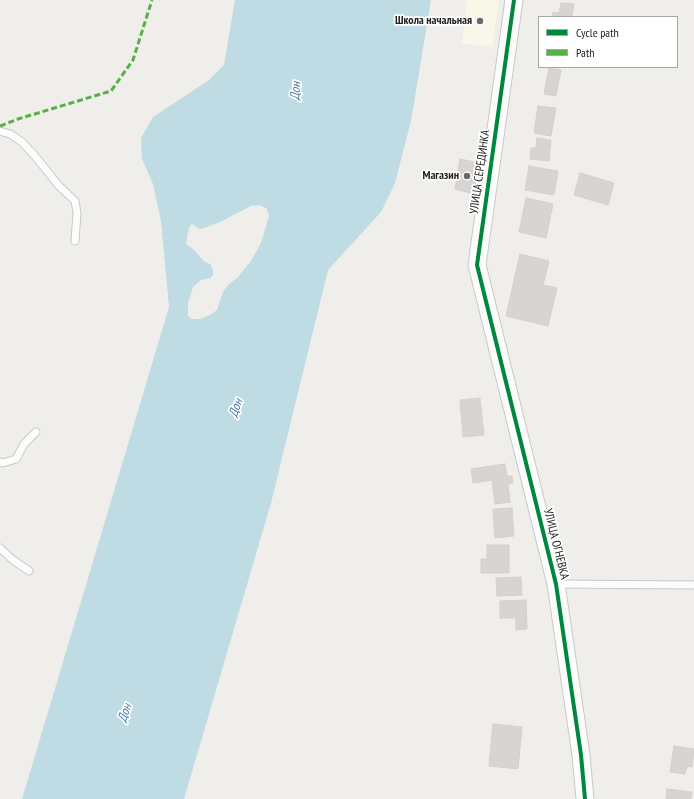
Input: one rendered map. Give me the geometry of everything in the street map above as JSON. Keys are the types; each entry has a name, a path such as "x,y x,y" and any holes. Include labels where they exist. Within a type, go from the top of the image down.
{"street":[{"name":"УЛИЦА СЕРЕДИНКА","path":"497,345 477,265 514,0"},
{"name":"УЛИЦА ОГНЕВКА","path":"497,345 556,584 581,754 585,799"}],"lane":[{"path":"0,131 10,134 22,142 36,156 59,186 75,201 77,213 75,241"},
{"path":"0,462 3,463 16,459 24,444 36,432"},
{"path":"0,548 13,560 29,571"},
{"path":"556,584 694,585"}],"shaded area":[{"name":"Школа начальная","path":"467,0 499,0 492,47 462,43"}],"water":[{"name":"Дон","path":"235,0 431,0 411,121 395,183 381,212 328,270 271,503 184,799 22,799 169,307 161,221 153,184 142,159 141,138 153,117 209,80 224,65","holes":["260,205 267,209 269,216 261,243 251,261 223,292 217,310 200,319 192,319 188,316 188,303 193,287 201,280 210,278 213,275 213,270 210,264 205,262 186,244 189,227 192,224 200,229 207,227 251,206"]}],"building":[{"path":"561,3 574,4 572,16 552,16 553,12 559,13"},
{"path":"549,68 561,70 556,96 544,94"},
{"path":"538,106 556,108 551,136 534,133"},
{"path":"537,138 551,140 549,161 530,159 531,148 536,148"},
{"name":"Магазин","path":"460,159 479,163 474,194 455,189"},
{"path":"529,166 558,171 554,195 525,190"},
{"path":"580,173 614,183 608,205 574,195"},
{"path":"526,198 553,204 546,238 519,232"},
{"path":"520,254 549,261 543,285 557,288 548,326 506,316"},
{"path":"480,398 484,435 463,437 460,400"},
{"path":"505,464 507,476 512,476 513,483 508,484 510,502 495,504 492,480 473,483 471,469"},
{"path":"512,508 514,536 495,538 493,509"},
{"path":"487,545 509,545 509,573 481,573 481,559 487,559"},
{"path":"521,577 522,595 497,596 496,578"},
{"path":"526,600 527,629 516,630 516,618 500,618 500,601"},
{"path":"493,724 522,727 518,769 489,766"},
{"path":"674,746 694,749 692,767 687,766 685,774 670,772"},
{"path":"667,789 692,792 691,799 666,799"}],"marked path":[{"path":"0,126 18,119 111,91 133,60 152,0"}],"cycle path":[{"path":"514,0 477,265 556,584 581,755 585,799"}],"place":[{"name":"Школа начальная","path":"480,21"},
{"name":"Магазин","path":"467,176"}]}
